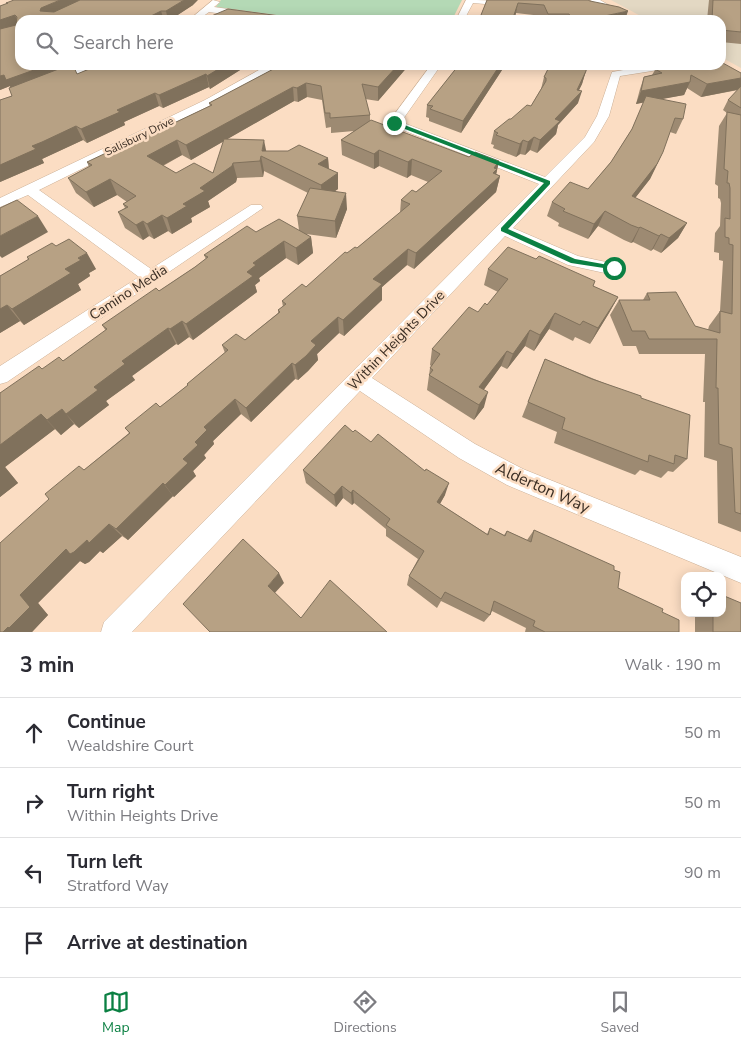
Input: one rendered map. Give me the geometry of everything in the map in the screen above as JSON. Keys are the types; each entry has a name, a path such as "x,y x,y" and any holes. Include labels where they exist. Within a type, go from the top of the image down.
{"street":[{"path":"200,15 219,0"},
{"path":"462,15 470,0 518,5"},
{"path":"585,6 598,2 622,15"},
{"path":"208,9 251,15"},
{"path":"44,85 84,70"},
{"name":"Salisbury Drive","path":"0,203 209,102 266,70"},
{"path":"432,70 394,123 548,183"},
{"name":"Within Heights Drive","path":"114,632 590,138 598,127 616,74 640,70"},
{"path":"29,189 151,277"},
{"name":"Camino Media","path":"0,376 256,208"},
{"path":"503,229 574,261 614,268"},
{"name":"Alderton Way","path":"358,379 467,451 515,477 741,570"}],"shaded area":[{"path":"611,0 741,0 741,68 726,60 726,15 639,15"}],"green space":[{"path":"221,0 462,0 454,15 276,15 216,7"}],"building":[{"path":"14,0 60,0 41,8 40,11 54,12 80,0 184,0 166,11 153,15 15,15 0,20 0,6 8,3 6,3"},
{"path":"487,0 588,0 628,11 609,15 548,14 544,5 518,3 514,15 481,15"},
{"path":"713,0 741,0 741,32 726,30 726,15 712,15"},
{"path":"228,9 273,15 214,15"},
{"path":"15,25 15,70 34,70 6,80 4,75 0,76 0,29"},
{"path":"726,65 741,73 741,78 707,84 691,75 690,82 641,91 644,77 662,73 657,70 726,70"},
{"path":"56,70 75,70 77,74 87,70 217,70 207,76 206,74 159,95 155,93 117,110 120,112 81,129 76,126 32,146 36,149 0,165 0,100 12,96 9,88"},
{"path":"272,70 393,70 378,87 362,84 370,115 330,118 330,113 325,113 321,86 306,83 297,88 293,87 186,145 177,140 147,156 176,173 194,163 213,173 224,139 264,140 262,151 288,151 299,145 328,158 318,164 338,173 321,185 261,156 260,161 233,163 232,166 200,188 205,191 183,204 187,206 167,218 162,215 147,224 143,221 136,225 118,212 128,207 123,204 136,196 110,179 86,192 68,178 92,165 87,162 212,105 209,103"},
{"path":"455,70 497,70 463,121 430,109 433,106 427,105"},
{"path":"548,70 586,70 577,90 582,91 555,119 560,121 540,140 534,137 528,142 523,140 520,144 496,135 498,133 494,131 527,105 531,106 546,81 544,77"},
{"path":"741,86 741,108 728,100"},
{"path":"646,96 686,104 683,119 675,118 657,164 632,196 687,223 669,238 631,225 605,211 594,224 563,211 565,209 552,202 570,182 588,189 611,162 632,129"},
{"path":"727,112 741,115 741,514 735,512 732,448 719,444 718,388 716,388 717,339 649,339 645,331 632,331 619,300 650,300 647,293 676,292 695,326 720,333 720,311 732,314 733,245 729,244 729,238 725,237 725,218 730,219 728,171 724,169"},
{"path":"371,120 469,157 475,152 499,161 494,168 497,169 493,173 500,176 416,253 408,249 373,279 382,284 343,320 338,317 311,341 316,345 306,356 295,365 292,363 246,408 235,399 204,427 207,430 195,442 198,445 183,459 188,463 165,485 163,483 116,529 109,524 89,543 87,540 74,552 70,554 66,549 20,595 30,607 9,628 0,632 0,543 49,499 45,494 79,466 84,470 130,433 125,428 156,403 160,407 188,385 228,350 222,345 236,334 245,340 280,312 278,310 286,304 282,301 302,284 306,287 345,252 347,253 355,247 357,248 410,204 401,200 412,190 416,192 442,171 412,159 408,162 379,150 374,154 341,140"},
{"path":"310,188 346,193 335,221 297,216"},
{"path":"17,200 38,216 0,236 0,208"},
{"path":"279,219 311,237 296,248 284,241 253,263 256,265 247,272 253,276 186,324 182,321 170,329 168,328 122,361 125,364 94,387 98,390 66,414 62,409 47,420 41,414 0,445 0,393 39,366 42,369 59,357 63,361 107,329 102,325 156,288 159,291 195,267 208,257 204,255 247,226 256,232"},
{"path":"69,239 87,253 78,258 81,260 65,269 71,273 12,309 7,305 0,309 0,276 29,259 27,257 52,243 56,246"},
{"path":"508,247 536,259 539,256 595,281 593,286 618,297 598,328 583,321 580,325 555,313 540,335 530,330 513,354 507,351 479,387 488,392 479,405 429,375 433,370 430,368 440,354 432,349 469,307 478,312 485,303 487,305 508,279 488,269"},
{"path":"545,359 592,379 641,396 641,398 690,415 687,459 675,455 674,464 649,455 648,462 562,429 565,418 528,402"},
{"path":"345,425 371,442 378,434 425,471 426,469 449,483 437,502 488,535 490,528 505,536 507,531 531,542 534,530 614,566 614,570 620,572 618,588 663,609 662,612 679,620 679,632 545,632 533,626 535,621 494,601 490,615 445,592 441,599 409,576 424,551 386,525 390,519 353,490 351,493 342,486 334,495 303,470"},
{"path":"243,539 279,573 268,586 301,618 330,580 387,632 210,632 183,604"},
{"path":"726,597 741,603 741,632 713,632 713,617 726,617"}],"route":[{"path":"394,123 548,183 503,229 574,261 614,268"}]}
